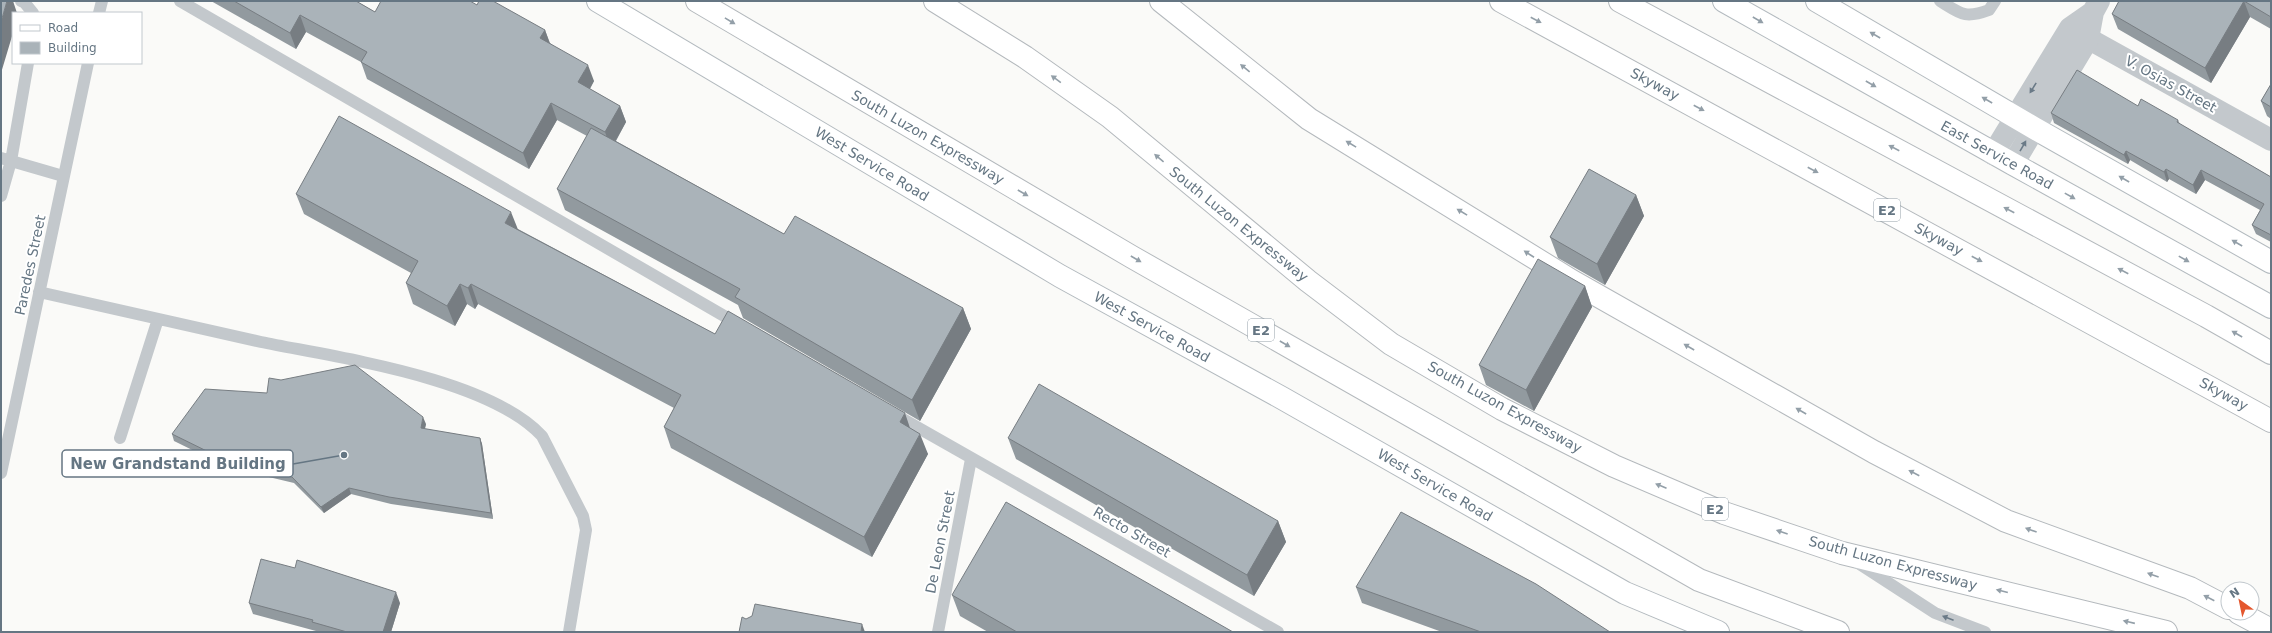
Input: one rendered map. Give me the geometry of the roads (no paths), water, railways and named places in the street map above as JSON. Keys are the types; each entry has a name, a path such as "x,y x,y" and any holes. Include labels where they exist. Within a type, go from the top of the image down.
{"main road":[{"name":"West Service Road","path":"598,1 1060,276 1282,398 1625,593 1718,632"},
{"name":"South Luzon Expressway","path":"697,1 1132,257 1699,580 1838,632"},
{"name":"South Luzon Expressway","path":"935,1 1025,57 1110,117 1302,276 1391,344 1502,409 1614,466 1724,513 1842,553 2166,632"},
{"path":"1161,1 1309,119 1572,281 1874,452 2006,521 2190,588 2220,604"},
{"name":"Skyway","path":"1501,1 2271,421"},
{"path":"1620,1 2199,312 2271,353"},
{"name":"East Service Road","path":"1724,1 1994,154 2271,308"},
{"path":"1817,1 2034,128 2271,262"},
{"path":"2254,621 2271,630"}],"street":[{"path":"2013,164 2034,128 2079,34 2096,6"},
{"path":"1994,154 2015,117 2079,34"},
{"name":"V. Osias Street","path":"2079,34 2271,140"}],"lane":[{"path":"21,1 24,2 32,12"},
{"path":"99,12 102,1"},
{"path":"180,1 751,331"},
{"path":"1940,1 1960,13 1973,16 1989,10 1994,1"},
{"path":"1,196 6,160 28,64"},
{"name":"Paredes Street","path":"1,473 88,64"},
{"path":"6,160 63,176"},
{"path":"39,292 428,378 491,402 533,426 542,436 583,516 586,530 569,632"},
{"path":"120,438 158,319"},
{"name":"Recto Street","path":"882,407 971,459 1278,632"},
{"name":"De Leon Street","path":"938,632 971,459"},
{"path":"1842,553 1935,613 1985,632"}],"place":[{"name":"New Grandstand Building","path":"344,455"}]}
